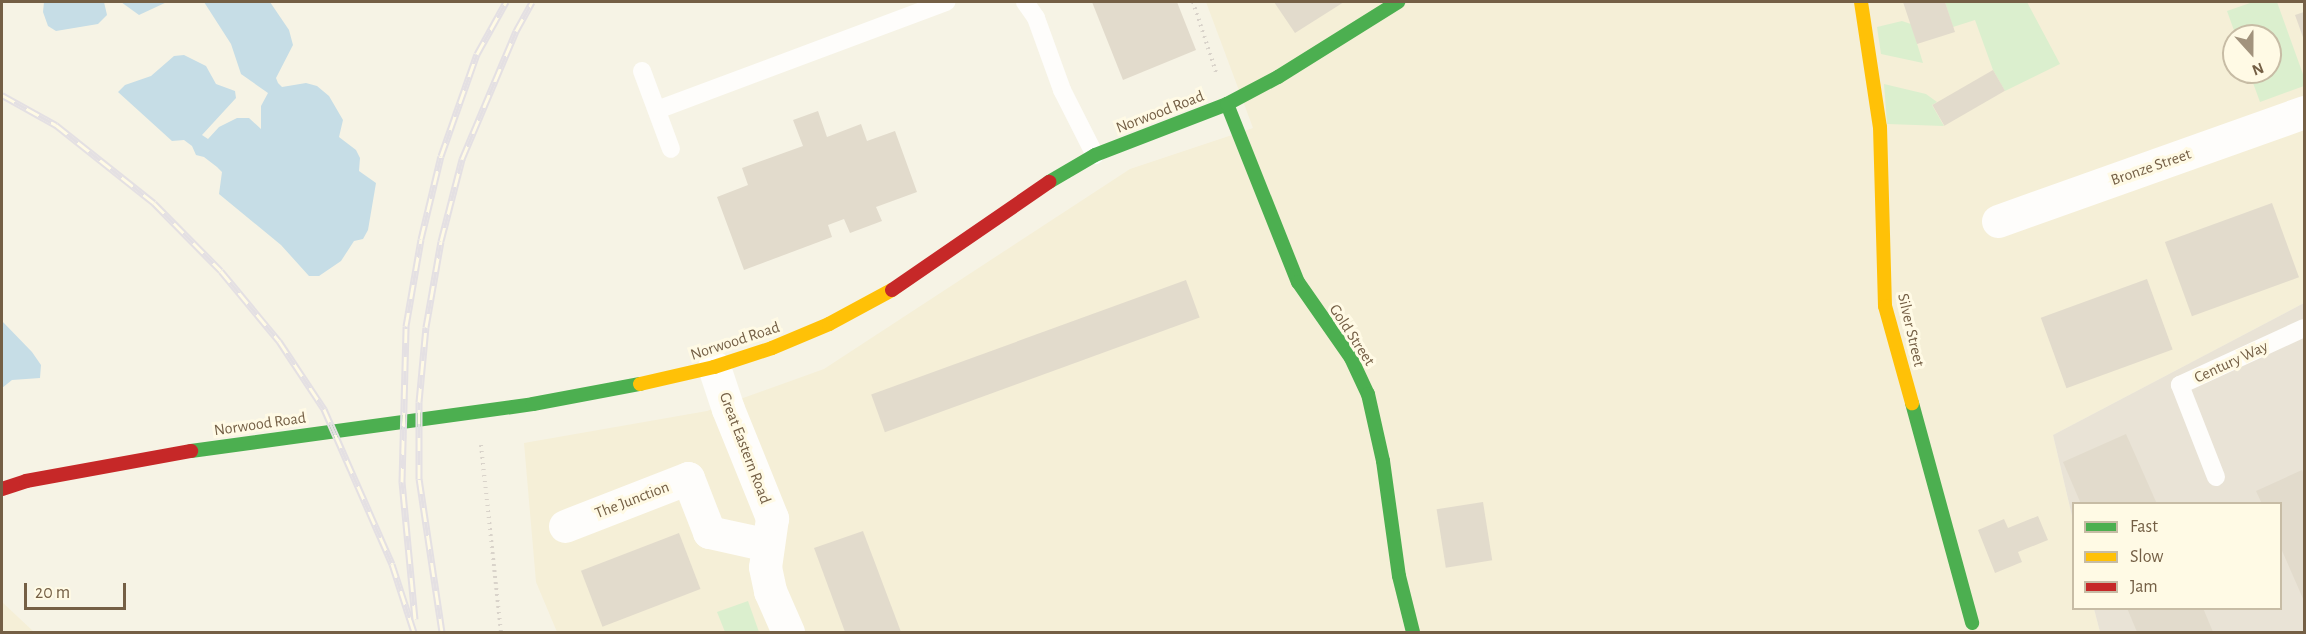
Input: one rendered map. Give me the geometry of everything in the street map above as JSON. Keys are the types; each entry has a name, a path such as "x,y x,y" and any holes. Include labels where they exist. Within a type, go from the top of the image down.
{"street":[{"name":"Norwood Road","path":"2,489 27,481 150,457 477,412 610,391 714,367 781,344 829,324 888,293 951,252 1045,184 1095,155 1227,104 1329,47 1398,2"},
{"name":"Silver Street","path":"1861,2 1880,128 1885,306 1972,623"},
{"name":"Gold Street","path":"1227,104 1298,282 1351,358 1368,394 1383,461 1399,576 1413,633"},
{"name":"Bronze Street","path":"1998,221 2304,112"},
{"name":"Great Eastern Road","path":"714,367 728,409 772,518 765,567 770,591 788,633"},
{"name":"The Junction","path":"565,526 688,478 709,532 768,545"}],"lane":[{"path":"657,110 946,2"},
{"path":"1025,2 1036,18 1062,90 1095,155"},
{"path":"642,71 671,149"},
{"name":"Century Way","path":"2216,477 2180,385 2304,328"}],"path":[{"path":"1193,2 1227,104"},
{"path":"477,412 501,633"}],"shaded area":[{"path":"1206,2 2304,2 2304,303 2053,435 2072,516 2072,610 2094,610 2100,632 557,632 536,582 524,443 707,411 824,369 1130,169 1253,128"},
{"path":"2304,303 2304,632 2100,632 2094,610 2282,610 2282,502 2072,502 2072,516 2053,435"},
{"path":"2,602 34,632 2,632"}],"green space":[{"path":"1945,2 2027,2 2060,64 2005,91 1993,70 1975,20 1953,27"},
{"path":"2253,2 2277,2 2304,77 2304,86 2260,102 2253,84 2282,84 2282,24 2232,24 2227,11"},
{"path":"1902,21 1911,24 1923,63 1881,54 1877,27"},
{"path":"1884,84 1926,94 1937,102 1932,105 1944,126 1887,124"},
{"path":"748,601 759,632 725,632 717,612"}],"water":[{"path":"44,2 104,2 107,15 98,24 56,31 48,26 43,12"},
{"path":"121,2 167,2 139,15"},
{"path":"204,2 270,2 289,30 293,45 276,78 278,83 282,87 306,83 317,86 329,96 343,120 339,137 356,150 360,158 359,171 376,183 368,230 363,239 354,241 341,261 319,276 309,276 281,245 219,194 222,172 217,167 204,157 196,155 192,146 184,140 172,141 118,92 125,85 151,76 174,56 184,55 206,66 216,84 235,91 236,98 202,135 208,139 219,127 237,118 249,118 261,129 261,106 268,93 241,74 231,44"},
{"path":"2,321 32,352 41,365 40,378 12,380 2,388"}],"building":[{"path":"1092,2 1177,2 1196,50 1123,80"},
{"path":"1274,2 1344,2 1295,33"},
{"path":"1903,2 1945,2 1955,32 1917,44"},
{"path":"2304,12 2304,40 2295,15"},
{"path":"1993,70 2005,91 1944,126 1932,105"},
{"path":"818,111 827,137 861,124 867,141 895,131 917,192 876,207 882,221 850,233 844,219 828,225 832,237 744,270 717,197 748,185 742,168 803,146 793,120"},
{"path":"2272,203 2299,277 2192,316 2165,242"},
{"path":"2147,279 2173,349 2066,388 2041,318"},
{"path":"1186,280 1200,318 885,432 871,395"},
{"path":"2126,434 2156,502 2080,502 2063,462"},
{"path":"2302,470 2304,475 2304,601 2282,551 2282,502 2261,502 2256,491"},
{"path":"1483,502 1492,560 1446,568 1437,509"},
{"path":"2038,516 2048,540 2018,552 2022,562 1995,573 1978,530 2004,519 2008,528"},
{"path":"863,531 901,632 845,632 814,548"},
{"path":"679,533 701,589 602,627 581,571"},
{"path":"2128,610 2204,610 2213,632 2137,632"}],"railway":[{"path":"415,619 402,482 406,326 421,239 441,156 477,54 506,2"},
{"path":"442,632 419,479 419,402 426,327 441,241 462,159 516,31 532,2"},
{"path":"2,95 56,125 154,203 221,271 279,341 324,409 392,564 414,632"}],"traffic: fast":[{"path":"1049,182 1095,155 1227,104 1278,77 1398,2"},
{"path":"1227,104 1298,282 1351,358 1368,394 1383,461 1399,576 1413,632"},
{"path":"191,451 533,404 640,384"},
{"path":"1912,403 1972,623"}],"traffic: slow":[{"path":"1861,2 1880,127 1885,306 1912,403"},
{"path":"640,384 714,367 772,348 829,324 892,290"}],"traffic: jam":[{"path":"892,290 1049,182"},
{"path":"2,489 26,481 191,451"}]}
